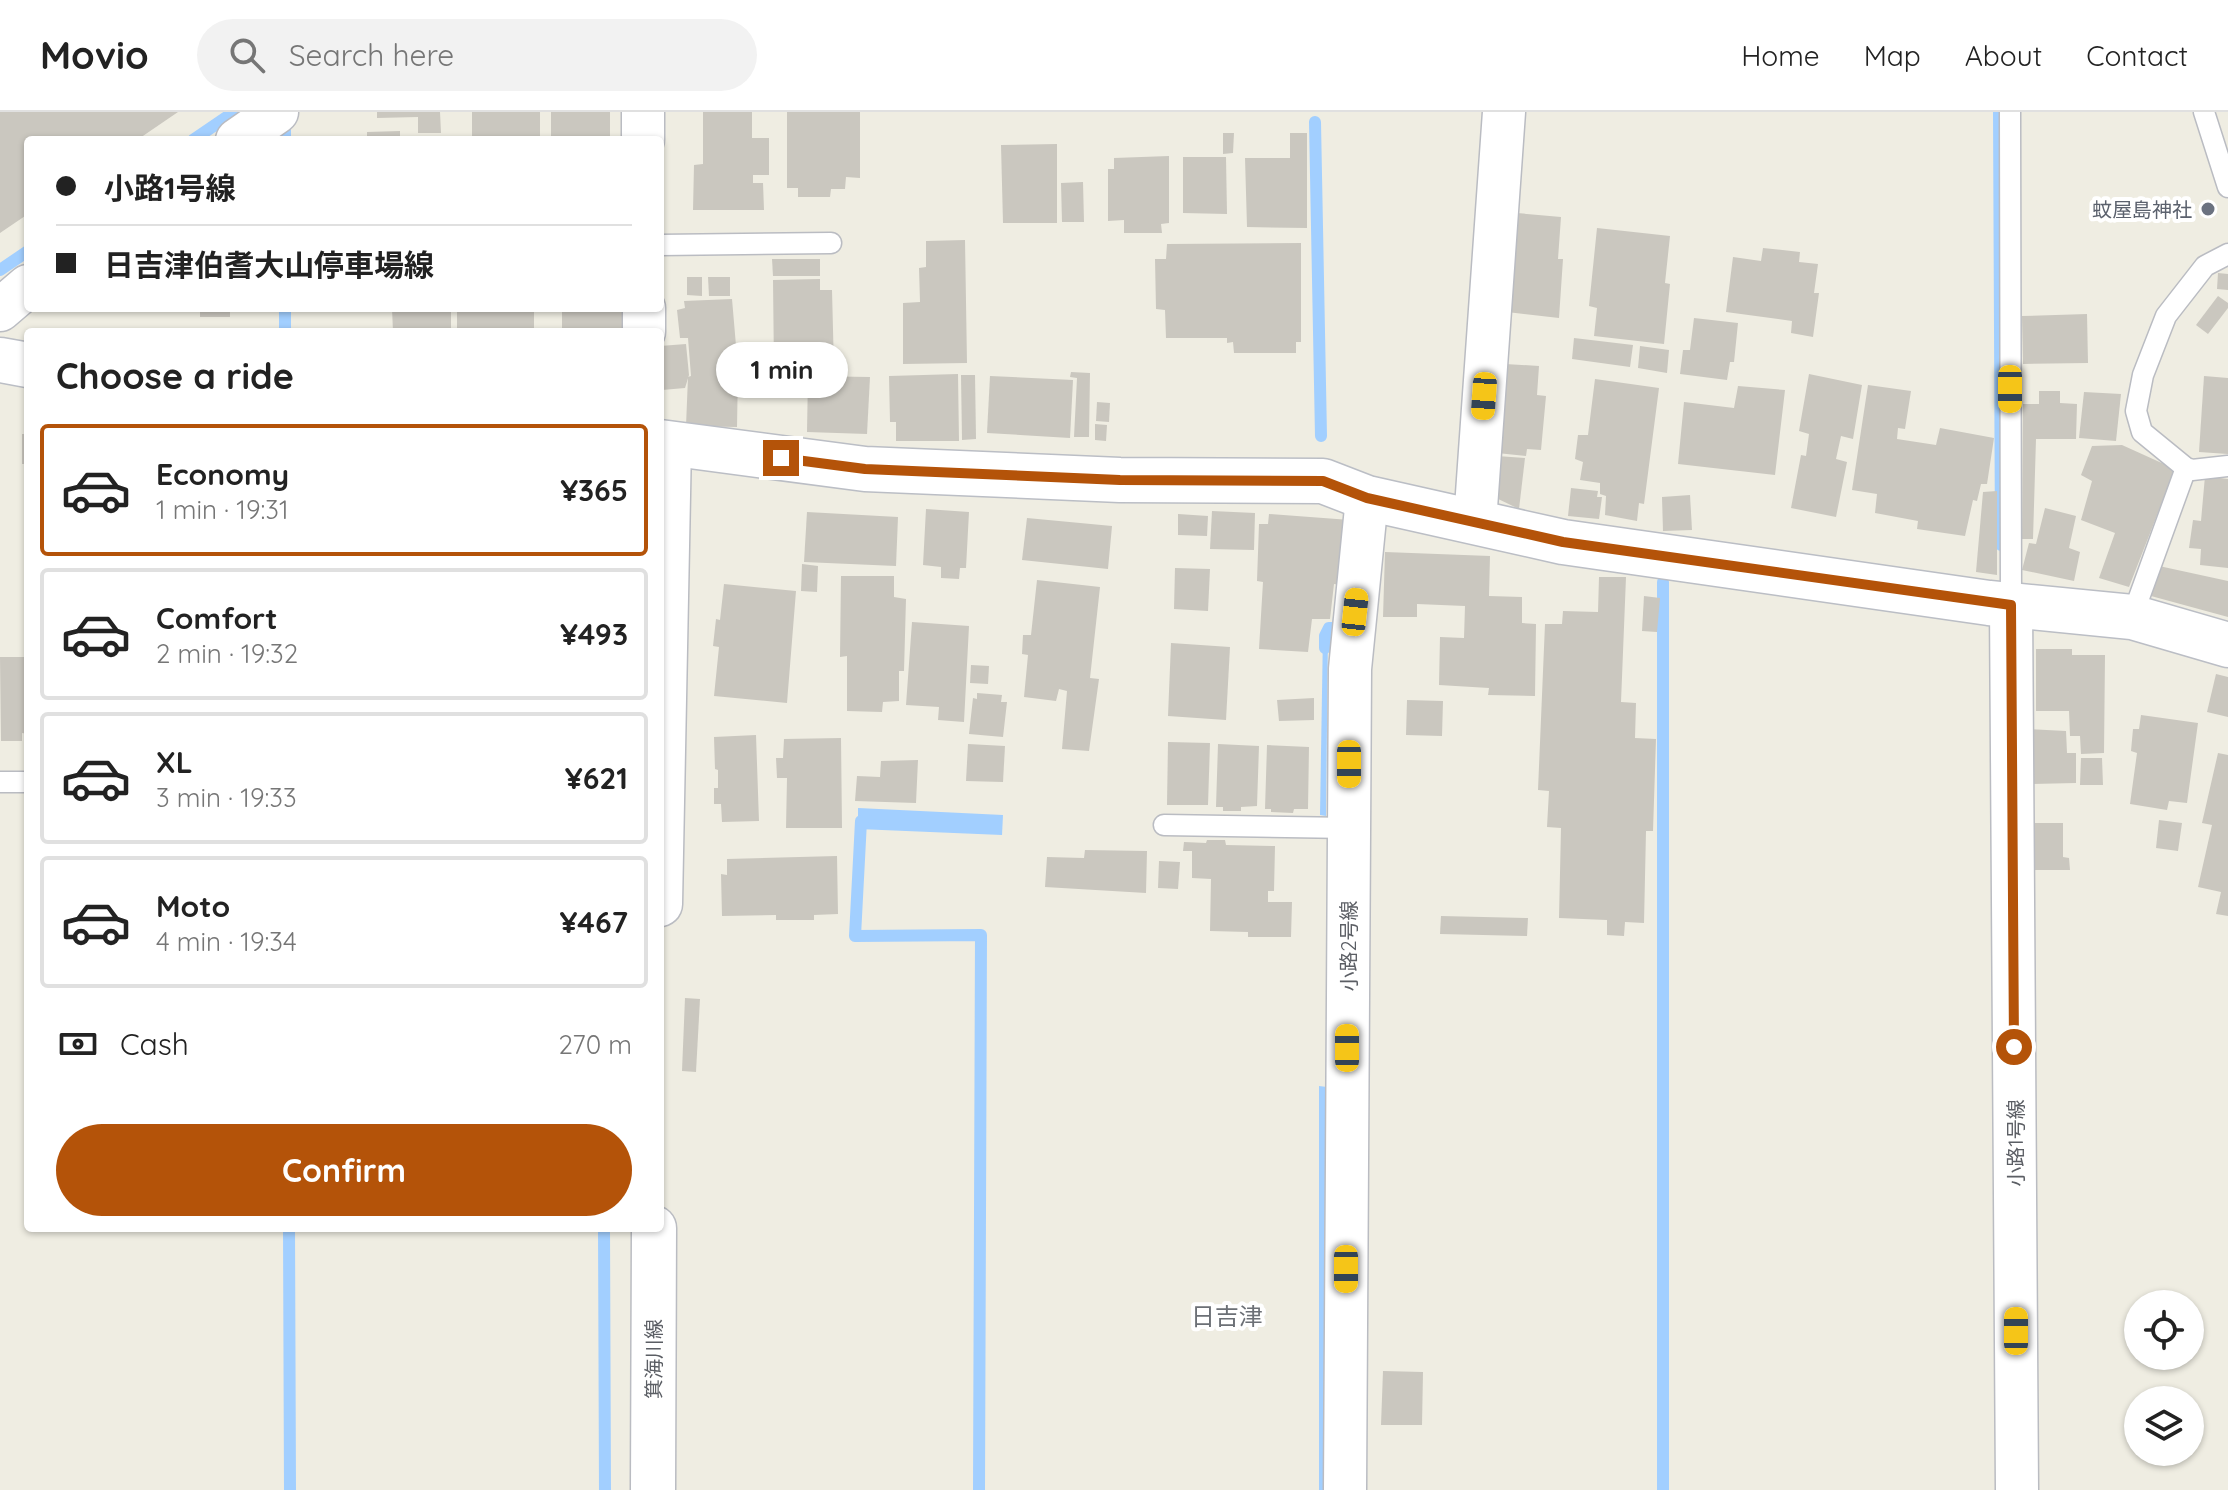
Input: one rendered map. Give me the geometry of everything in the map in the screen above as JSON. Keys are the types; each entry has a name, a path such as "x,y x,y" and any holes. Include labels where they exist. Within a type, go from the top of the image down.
{"main road":[{"path":"0,360 24,364"},
{"path":"664,535 665,443 865,469 1120,480 1323,481 1367,498 1563,542 2011,605 2132,617 2228,645"},
{"name":"箕海川線","path":"653,1490 654,1232"}],"street":[{"path":"243,136 277,112"},
{"path":"643,112 643,136"},
{"path":"1475,522 1504,112"},
{"path":"0,310 24,289"},
{"name":"小路2号線","path":"1345,1490 1350,669 1367,498"},
{"name":"小路1号線","path":"2011,605 2017,1490"}],"lane":[{"path":"2010,112 2011,605"},
{"path":"2204,112 2228,187"},
{"path":"664,245 831,243"},
{"path":"2228,254 2205,266 2166,316 2143,375 2136,411 2142,432 2186,468 2228,466"},
{"path":"2132,617 2186,468"},
{"path":"0,782 24,782"},
{"path":"1164,825 1349,828"}],"water":[{"path":"1323,632 1328,633 1326,816 1320,815"},
{"path":"858,808 1003,815 1002,835 858,829"},
{"path":"1319,1086 1327,1087 1327,1490 1319,1490"}],"building":[{"path":"0,112 178,112 143,136 24,136 24,217 0,233"},
{"path":"377,112 440,112 441,133 418,133 418,117 377,118"},
{"path":"472,112 540,112 540,136 472,136"},
{"path":"551,112 610,112 610,136 551,136"},
{"path":"703,112 752,112 752,138 769,138 769,175 753,175 753,183 763,183 764,210 693,210 694,165 703,164"},
{"path":"787,112 860,112 860,178 846,177 845,189 831,189 830,197 798,197 798,188 787,188"},
{"path":"400,131 400,136 367,136 367,132"},
{"path":"1223,133 1234,133 1233,153 1223,154"},
{"path":"1290,133 1307,133 1307,228 1247,227 1245,158 1290,158"},
{"path":"1057,144 1057,223 1003,223 1001,145"},
{"path":"1169,156 1169,223 1161,224 1162,233 1124,233 1124,220 1108,221 1108,169 1114,169 1114,158"},
{"path":"1183,157 1226,157 1227,214 1183,213"},
{"path":"1083,182 1084,222 1062,222 1061,183"},
{"path":"1517,213 1561,217 1558,259 1563,259 1559,318 1507,312"},
{"path":"1597,228 1670,236 1665,283 1670,284 1664,344 1594,336 1597,308 1589,306"},
{"path":"965,240 967,363 903,364 903,303 920,302 919,268 926,267 926,241"},
{"path":"1301,243 1301,342 1296,342 1296,353 1234,353 1233,342 1227,343 1227,338 1166,338 1165,310 1156,309 1155,259 1166,259 1167,244"},
{"path":"1763,248 1800,252 1799,262 1818,264 1814,293 1819,293 1813,337 1791,333 1792,321 1726,312 1733,257 1761,261"},
{"path":"772,259 820,259 820,276 773,276"},
{"path":"2218,273 2228,274 2228,290 2217,289"},
{"path":"687,277 702,277 702,296 687,295"},
{"path":"708,277 730,277 730,296 709,296"},
{"path":"820,279 820,290 832,290 834,369 774,369 773,280"},
{"path":"2218,296 2228,303 2228,308 2208,334 2196,325"},
{"path":"732,299 738,369 737,427 686,426 688,377 691,376 688,338 680,338 677,310 685,308 684,301"},
{"path":"200,312 230,312 230,317 200,317"},
{"path":"392,312 451,312 451,328 393,328"},
{"path":"457,312 534,312 534,328 457,328"},
{"path":"562,312 622,312 622,328 562,328"},
{"path":"2087,314 2088,363 2023,364 2022,316"},
{"path":"1694,318 1738,323 1734,362 1730,362 1727,380 1680,374 1683,350 1690,350"},
{"path":"1574,338 1633,345 1630,367 1572,359"},
{"path":"686,344 689,375 685,388 664,390 664,346"},
{"path":"1640,346 1669,350 1667,373 1638,368"},
{"path":"1505,364 1539,366 1537,395 1546,396 1541,450 1527,449 1526,456 1497,453"},
{"path":"1071,372 1090,373 1089,437 1074,437 1077,378 1070,377"},
{"path":"958,374 959,441 896,441 896,422 890,422 889,376"},
{"path":"1809,374 1862,385 1853,439 1841,436 1836,459 1847,462 1836,517 1791,508 1801,455 1806,456 1809,434 1799,431"},
{"path":"961,375 975,375 976,439 962,440"},
{"path":"808,376 870,377 867,434 807,432"},
{"path":"990,376 1073,380 1070,438 987,433"},
{"path":"2204,376 2228,378 2228,454 2199,452"},
{"path":"1595,379 1659,388 1644,504 1639,503 1637,521 1605,515 1606,496 1600,494 1600,483 1580,480 1583,462 1575,459 1578,435 1588,435"},
{"path":"1868,385 1911,391 1905,429 1898,428 1897,439 1936,445 1940,428 1994,438 1987,484 1981,484 1977,501 1973,500 1965,536 1917,529 1918,521 1875,513 1877,494 1852,490"},
{"path":"1738,386 1785,390 1775,475 1678,464 1684,402 1734,408"},
{"path":"2039,391 2060,391 2060,403 2077,404 2076,439 2036,439 2033,539 2022,539 2023,404 2039,404"},
{"path":"2084,392 2121,394 2116,441 2079,438"},
{"path":"1097,402 1110,403 1109,422 1096,421"},
{"path":"1095,424 1107,425 1106,441 1095,440"},
{"path":"22,434 24,434 24,464"},
{"path":"2122,445 2175,469 2129,587 2099,578 2115,533 2081,520 2092,481 2081,475 2092,446"},
{"path":"1497,456 1525,458 1519,509 1492,496"},
{"path":"2205,476 2228,479 2228,568 2200,565 2201,549 2189,548 2193,520 2201,521"},
{"path":"1571,488 1598,491 1597,497 1602,497 1599,519 1568,516"},
{"path":"1997,491 1997,575 1976,572 1983,492"},
{"path":"1690,495 1692,530 1663,531 1662,497"},
{"path":"2045,508 2076,516 2069,548 2080,552 2074,581 2022,570 2029,543 2036,544"},
{"path":"926,509 969,512 966,568 960,568 959,579 941,578 941,567 923,565"},
{"path":"1212,511 1255,513 1254,550 1210,549"},
{"path":"807,512 898,517 896,566 804,562"},
{"path":"1178,514 1208,516 1207,536 1178,535"},
{"path":"1269,514 1350,520 1341,585 1334,584 1330,619 1312,619 1308,652 1259,649 1263,582 1257,581 1259,524 1268,524"},
{"path":"1027,518 1112,526 1108,569 1022,560"},
{"path":"1385,552 1490,556 1489,596 1522,597 1522,623 1536,624 1535,696 1488,695 1489,688 1439,685 1440,637 1464,638 1465,606 1417,604 1417,617 1383,617"},
{"path":"802,564 818,566 817,592 801,591"},
{"path":"2159,566 2228,581 2228,617 2151,596"},
{"path":"1175,568 1210,569 1208,611 1174,609"},
{"path":"841,576 894,576 894,597 906,599 904,671 899,671 899,701 883,702 882,712 847,711 847,656 840,657"},
{"path":"1599,577 1626,577 1621,702 1636,703 1635,738 1656,739 1653,831 1646,831 1644,923 1625,922 1624,936 1607,935 1607,920 1559,918 1561,828 1547,827 1549,791 1538,790 1545,624 1562,624 1563,611 1598,612"},
{"path":"1037,580 1100,587 1090,678 1099,679 1089,751 1062,749 1067,691 1059,689 1056,701 1024,697 1028,655 1022,654 1023,635 1031,635"},
{"path":"724,584 796,591 787,703 714,696 719,647 713,646"},
{"path":"1644,596 1660,598 1657,632 1642,631"},
{"path":"912,622 969,626 964,722 938,720 939,707 906,705"},
{"path":"1171,643 1230,647 1226,720 1168,716"},
{"path":"2036,649 2072,649 2072,655 2105,655 2104,753 2081,754 2080,736 2070,736 2069,711 2036,711"},
{"path":"0,657 24,657 22,741 1,741"},
{"path":"971,665 989,666 988,684 970,683"},
{"path":"2216,674 2228,677 2228,717 2207,712"},
{"path":"977,693 1002,695 1001,702 1007,702 1003,737 969,734 973,698 977,699"},
{"path":"1314,698 1314,720 1279,721 1277,700"},
{"path":"1407,700 1443,701 1442,736 1406,735"},
{"path":"2141,715 2198,723 2187,803 2169,801 2167,810 2130,804 2137,753 2131,751 2133,729 2139,729"},
{"path":"2027,729 2066,731 2067,753 2076,753 2076,783 2028,784"},
{"path":"756,735 759,821 722,822 721,804 714,804 718,770 715,769 714,737"},
{"path":"841,738 842,828 786,828 787,778 777,778 776,758 783,758 784,739"},
{"path":"1168,742 1210,743 1208,805 1167,805"},
{"path":"968,744 1005,746 1003,782 966,781"},
{"path":"1218,744 1259,746 1257,806 1241,807 1241,811 1223,811 1223,807 1216,807"},
{"path":"1267,745 1309,747 1308,809 1294,809 1293,813 1265,809"},
{"path":"2218,753 2228,755 2228,916 2216,914 2221,892 2198,887 2212,825 2202,823"},
{"path":"2081,758 2102,758 2103,785 2080,785"},
{"path":"918,760 916,803 855,801 857,776 880,777 881,761"},
{"path":"2159,820 2182,823 2178,851 2156,848"},
{"path":"2030,823 2063,823 2063,857 2069,858 2070,870 2032,870"},
{"path":"1207,840 1225,840 1226,845 1275,846 1274,891 1268,891 1268,902 1292,902 1291,937 1248,937 1248,932 1210,931 1211,879 1192,878 1192,851 1183,851 1184,842 1206,843"},
{"path":"1085,850 1147,851 1146,893 1045,887 1047,857 1084,858"},
{"path":"837,856 838,914 814,915 814,920 776,920 776,915 722,916 721,874 727,875 727,859"},
{"path":"1159,861 1180,862 1178,889 1158,888"},
{"path":"1441,916 1528,918 1527,936 1440,934"},
{"path":"685,998 700,999 696,1072 682,1071"},
{"path":"1383,1371 1423,1372 1422,1425 1381,1425"}],"waterway":[{"path":"199,136 234,112"},
{"path":"1999,112 2001,545"},
{"path":"1315,122 1321,436"},
{"path":"285,126 285,136"},
{"path":"0,270 24,254"},
{"path":"285,312 285,328"},
{"path":"1663,582 1663,1490"},
{"path":"1325,648 1325,636 1329,628 1338,628 1339,617"},
{"path":"869,821 861,821 855,936 981,935 979,1490"},
{"path":"289,1232 290,1490"},
{"path":"604,1232 605,1490"}],"place":[{"name":"蚊屋島神社","path":"2208,209"}],"district":[{"name":"日吉津","path":"1227,1316"}],"route":[{"path":"781,458 865,469 1120,480 1323,481 1367,498 1563,542 2011,605 2014,1047"}]}
